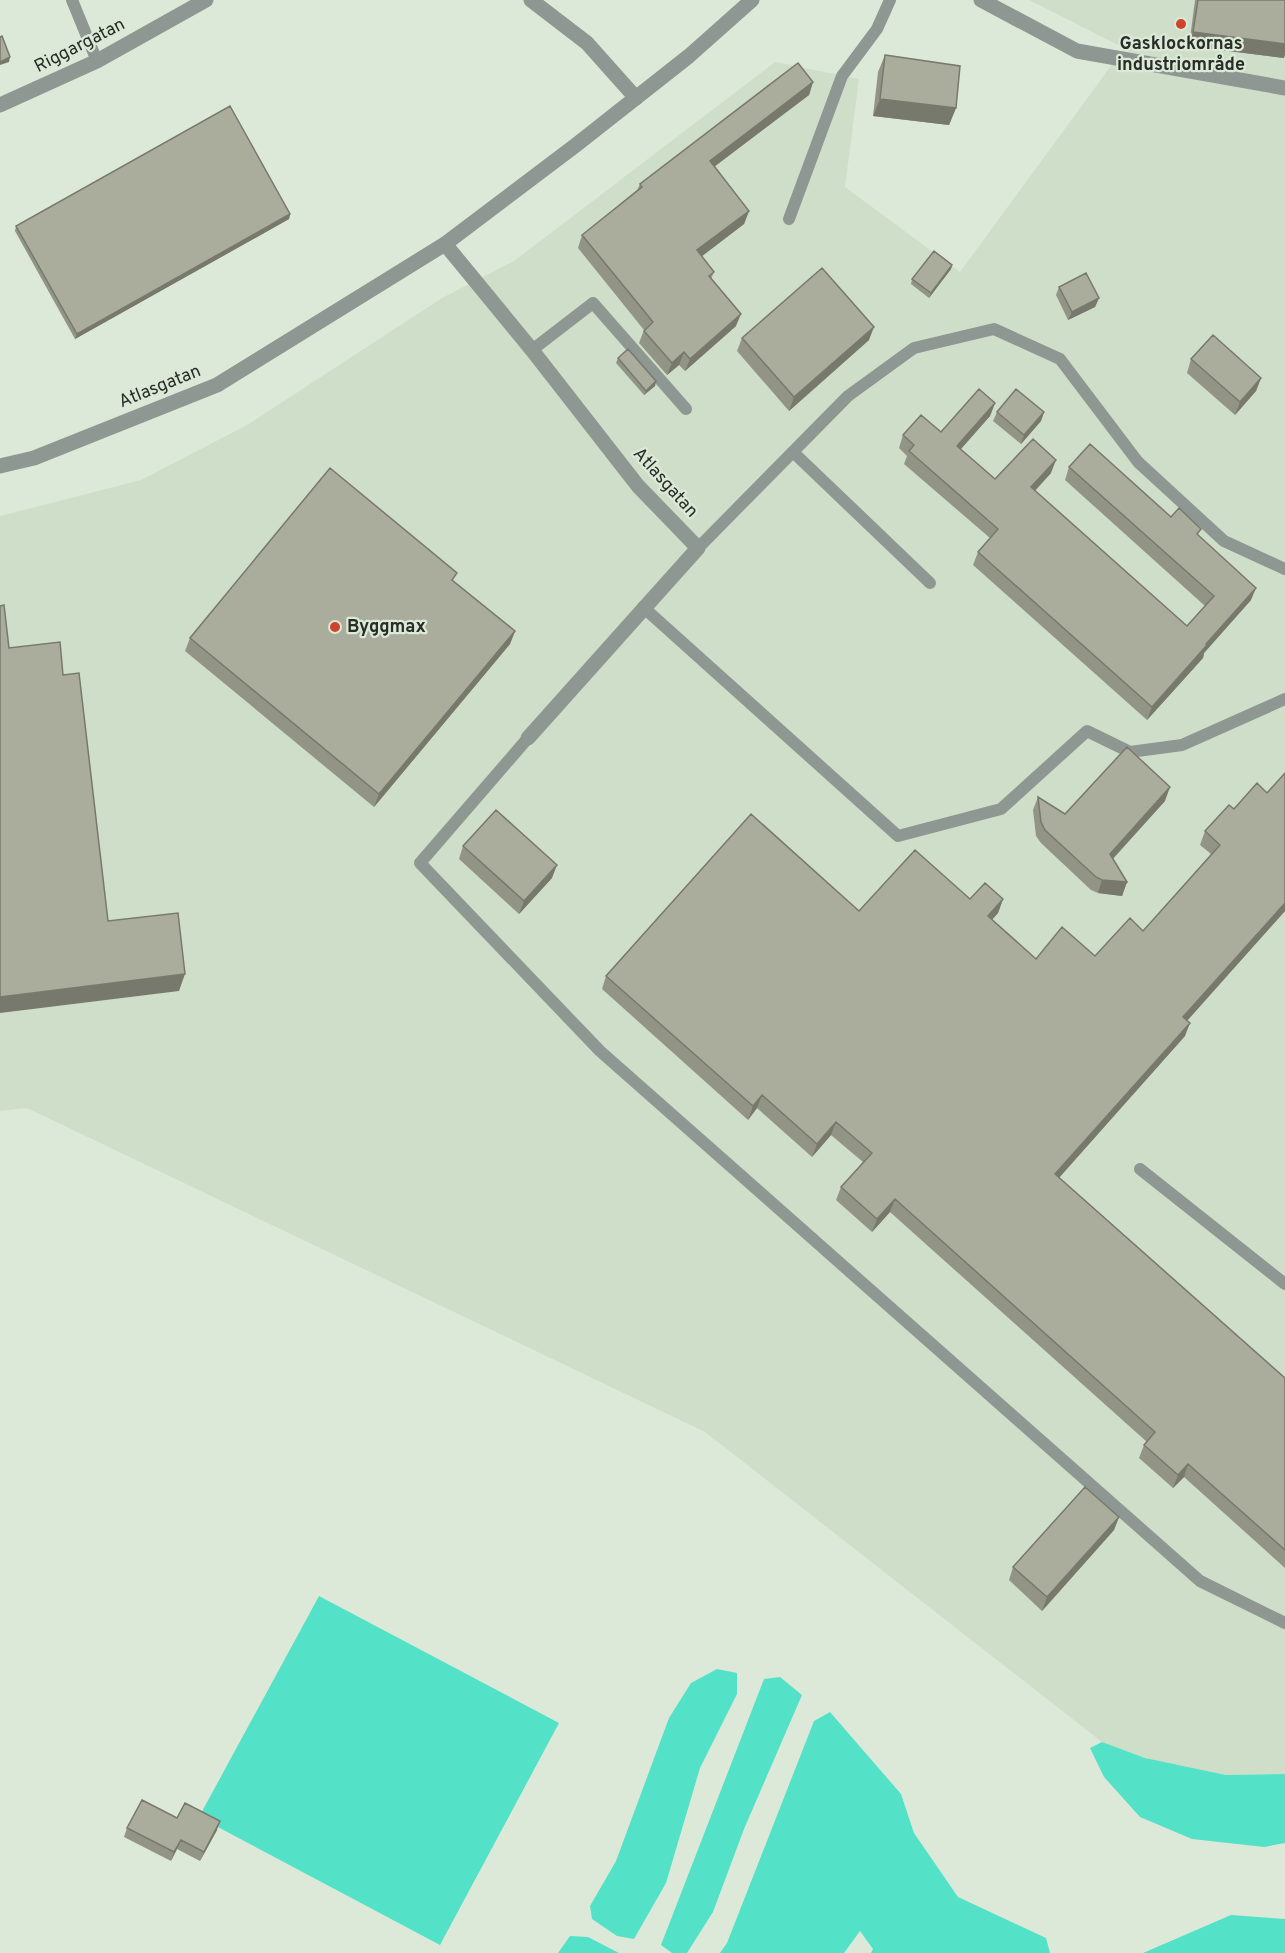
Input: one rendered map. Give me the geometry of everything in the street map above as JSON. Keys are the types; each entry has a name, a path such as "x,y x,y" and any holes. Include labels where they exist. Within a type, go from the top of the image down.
{"street":[{"name":"Riggargatan","path":"0,105 97,61 206,0"},
{"path":"531,0 587,43 636,98"},
{"name":"Atlasgatan","path":"0,466 34,458 218,385 445,244 689,56 752,0"},
{"path":"981,0 1077,51 1285,88"},
{"name":"Atlasgatan","path":"445,244 532,350 638,486 698,548"},
{"path":"528,738 698,548"}],"lane":[{"path":"72,0 97,61"},
{"path":"789,219 842,76 877,29 890,0"},
{"path":"532,350 593,303 686,409"},
{"path":"698,548 848,396 914,348 994,329 1060,359 1138,462 1224,542 1285,569"},
{"path":"793,452 930,583"},
{"path":"643,607 897,836 1001,808 1087,731 1130,752 1182,745 1285,699"},
{"path":"528,738 420,863 600,1050 1200,1581 1285,1623"},
{"path":"1140,1169 1285,1284"}],"shaded area":[{"path":"1029,0 1285,0 1285,1774 1226,1775 1145,1758 1102,1742 705,1432 27,1108 0,1111 0,516 141,480 247,425 442,298 514,261 775,62 859,79 845,187 960,272 1124,48"}],"water":[{"path":"319,1596 559,1723 440,1945 199,1817"},
{"path":"717,1669 737,1673 737,1694 700,1768 666,1883 634,1939 617,1936 592,1919 590,1906 616,1861 669,1718 691,1683"},
{"path":"780,1677 802,1695 744,1829 713,1912 687,1953 672,1953 661,1945 764,1679"},
{"path":"830,1712 901,1794 914,1833 958,1897 1046,1938 1050,1953 871,1953 873,1949 860,1931 844,1953 720,1953 727,1943 814,1721"},
{"path":"1102,1742 1145,1758 1226,1775 1285,1774 1285,1843 1264,1847 1192,1839 1140,1817 1104,1777 1090,1748"},
{"path":"1231,1915 1285,1919 1285,1953 1143,1953"},
{"path":"570,1936 588,1937 619,1953 558,1953"}],"building":[{"path":"1198,0 1285,0 1285,44 1193,32"},
{"path":"2,36 10,57 0,62 0,37"},
{"path":"885,55 960,66 956,108 880,99"},
{"path":"798,63 813,82 710,161 749,211 697,250 714,272 709,276 741,314 690,359 684,352 672,363 644,331 653,322 582,235 642,187 640,184"},
{"path":"230,106 290,214 77,334 16,226"},
{"path":"934,251 952,265 931,293 912,279"},
{"path":"822,268 874,327 794,397 742,338"},
{"path":"1086,273 1099,298 1072,312 1059,287"},
{"path":"1213,335 1261,378 1240,402 1191,359"},
{"path":"628,349 656,381 646,391 618,358"},
{"path":"979,389 995,403 957,446 995,479 1033,439 1056,460 1031,487 1187,626 1214,596 1069,467 1090,444 1171,517 1179,508 1201,529 1197,534 1256,588 1152,707 978,552 998,529 909,451 914,445 903,435 921,415 941,432"},
{"path":"1016,389 1044,412 1024,435 997,412"},
{"name":"Byggmax","path":"330,468 457,573 452,580 515,631 379,794 190,638"},
{"path":"4,605 9,648 60,642 63,675 79,673 108,921 178,913 185,974 0,997 0,606"},
{"path":"1127,747 1170,787 1110,854 1127,882 1102,880 1045,830 1041,822 1038,797 1065,814"},
{"path":"1285,773 1285,903 1183,1017 1190,1023 1055,1174 1285,1378 1285,1550 1188,1464 1178,1475 1144,1445 1155,1432 895,1199 877,1219 841,1187 872,1153 836,1122 817,1144 762,1095 753,1106 606,976 751,814 859,911 915,850 970,899 985,883 1003,899 988,916 1036,959 1062,927 1095,956 1130,918 1143,931 1220,845 1205,831 1229,805 1234,809 1257,783 1267,793"},
{"path":"496,810 557,865 524,901 463,846"},
{"path":"1085,1487 1119,1517 1047,1597 1013,1567"},
{"path":"142,1800 177,1818 185,1803 220,1821 204,1852 181,1840 174,1852 127,1828"}],"place":[{"name":"Gasklockornas industriområde","path":"1181,24"},
{"name":"Byggmax","path":"335,627"}]}
